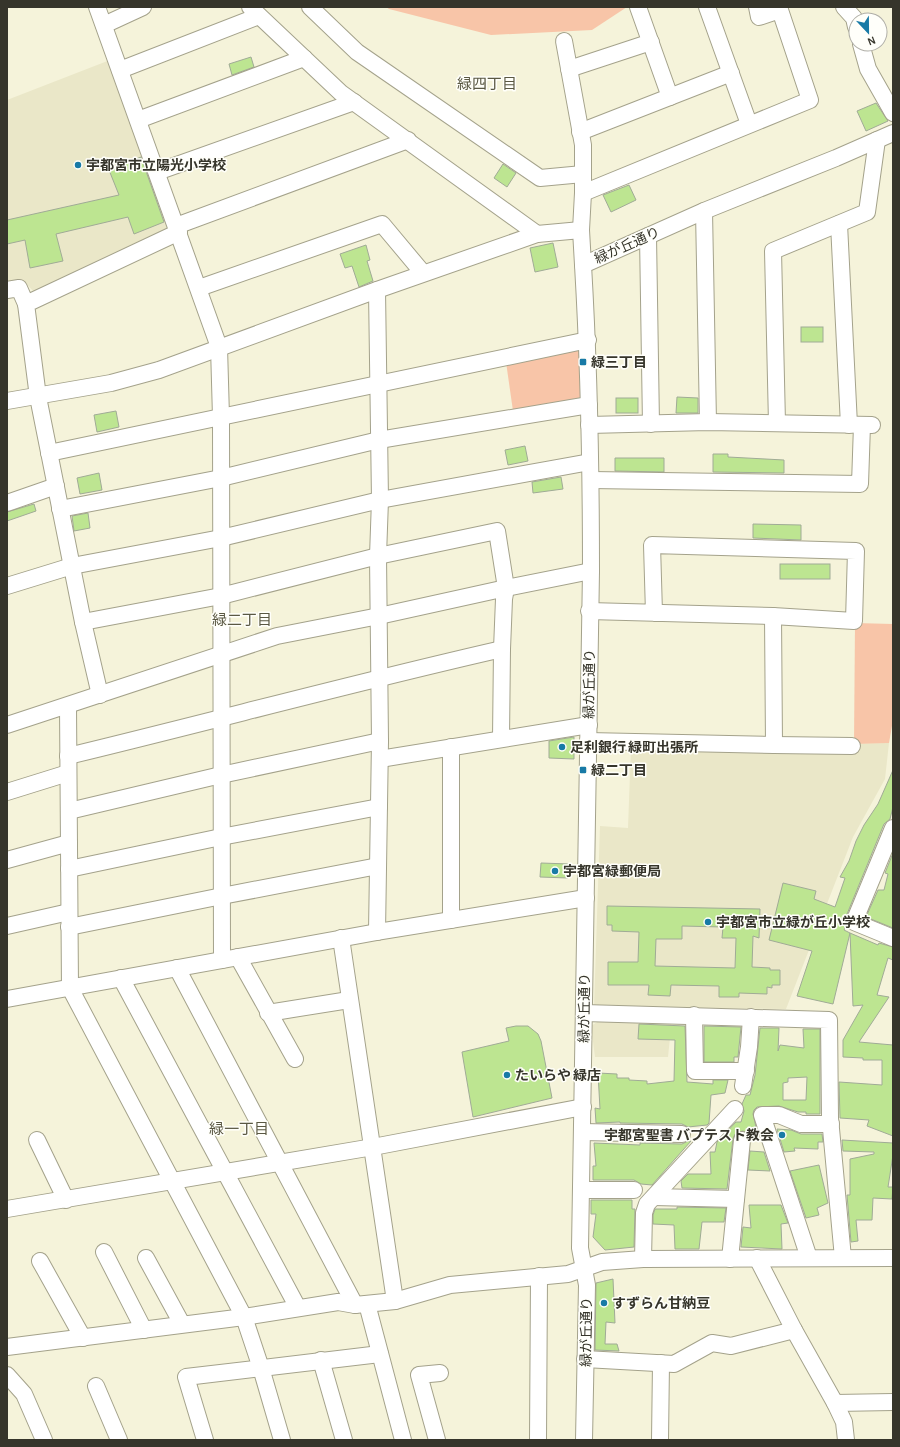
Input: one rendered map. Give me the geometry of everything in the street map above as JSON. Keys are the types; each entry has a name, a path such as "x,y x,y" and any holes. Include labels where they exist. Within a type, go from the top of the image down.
{"street":[{"path":"97,7 178,229 219,347 222,417 222,960"},
{"path":"104,25 143,7"},
{"path":"310,7 357,52 540,178 583,174"},
{"path":"638,7 670,97"},
{"path":"707,7 749,124"},
{"path":"583,193 810,100 780,10 759,17 756,7"},
{"path":"120,70 254,11 341,93 537,234"},
{"path":"564,41 582,145 583,193 581,230 583,265"},
{"path":"569,69 650,42"},
{"path":"863,52 868,70 893,113"},
{"path":"138,120 304,58"},
{"path":"580,132 731,74"},
{"path":"157,172 354,102"},
{"name":"緑が丘通り","path":"584,1440 587,1285 580,1248 591,571 591,480 588,340 583,265 704,211 893,134"},
{"path":"26,304 178,229 408,140"},
{"path":"777,423 773,251 867,212 877,140"},
{"path":"704,211 708,422"},
{"path":"199,288 382,224 423,273"},
{"path":"591,480 860,484 861,425 839,224"},
{"path":"7,401 38,397 111,383 159,370 423,273 537,234 581,230"},
{"path":"648,236 651,424"},
{"path":"7,290 19,288 26,304 38,397 83,622 100,695"},
{"path":"377,290 380,500 378,556 380,759 377,932"},
{"path":"49,453 588,340"},
{"path":"60,509 222,478 379,440 589,405"},
{"path":"589,425 708,422 861,425"},
{"path":"7,586 72,566 221,538 380,500 590,462"},
{"path":"7,503 56,486"},
{"path":"83,622 221,596 378,556 497,531 506,588 504,599 502,649 501,738"},
{"path":"590,611 654,613 773,616 854,621 856,551 652,545 654,613"},
{"path":"7,725 277,636 591,571"},
{"path":"773,616 774,745"},
{"path":"68,756 221,719 380,677 502,649"},
{"path":"68,706 70,988 244,1317 282,1440"},
{"path":"380,759 501,738 588,725"},
{"path":"69,811 221,775 380,741"},
{"path":"588,741 852,746"},
{"path":"451,747 452,920"},
{"path":"7,792 68,773"},
{"path":"69,869 222,837 379,807"},
{"path":"893,828 854,922 893,938"},
{"path":"7,860 69,843"},
{"path":"7,926 69,920 222,896 378,866"},
{"path":"7,999 341,938 586,898"},
{"path":"341,938 395,1301"},
{"path":"238,957 295,1059"},
{"path":"177,968 280,1163 361,1305 380,1354 403,1440"},
{"path":"121,978 298,1308"},
{"path":"268,1013 350,1000"},
{"path":"584,1013 830,1020 831,1124 843,1258"},
{"path":"694,1015 695,1071 746,1071"},
{"path":"743,1086 749,1046 751,1017"},
{"path":"7,1209 373,1147 583,1107"},
{"path":"643,1259 644,1213 647,1204 735,1109"},
{"path":"809,1258 762,1115 779,1115 801,1124 831,1124"},
{"path":"582,1132 682,1134"},
{"path":"37,1140 66,1200"},
{"path":"730,1258 742,1140"},
{"path":"581,1190 634,1190"},
{"path":"654,1196 736,1200"},
{"path":"104,1252 144,1330"},
{"path":"146,1258 182,1324"},
{"path":"756,1258 835,1403 844,1422 846,1440"},
{"path":"7,1347 244,1317 338,1302 361,1305 395,1301 450,1285 568,1274 584,1267 602,1262 643,1259 893,1258"},
{"path":"40,1261 83,1338"},
{"path":"538,1440 539,1276"},
{"path":"585,1359 674,1364 712,1343 731,1346 794,1330"},
{"path":"205,1440 186,1377 380,1354"},
{"path":"321,1360 344,1440"},
{"path":"660,1440 661,1363"},
{"path":"437,1440 419,1375 440,1372"},
{"path":"7,1375 24,1394 44,1440"},
{"path":"96,1386 119,1440"},
{"path":"835,1403 893,1402"}],"shaded area":[{"path":"386,7 627,7 592,30 491,35"},
{"name":"宇都宮市立陽光小学校","path":"110,60 173,229 35,293 23,280 7,283 7,100"},
{"path":"581,345 583,397 513,411 506,362"},
{"path":"855,623 893,624 893,720 889,743 854,744"},
{"name":"宇都宮市立緑が丘小学校","path":"889,743 885,779 853,837 786,1009 594,1007 600,826 628,828 631,747"},
{"path":"605,1017 672,1018 668,1057 595,1057 591,1026"}],"building":[{"path":"251,57 254,67 232,75 229,64"},
{"path":"876,103 888,121 866,131 857,111"},
{"path":"141,157 164,222 134,234 128,217 56,234 63,261 30,268 25,240 7,244 7,220 119,195 109,170"},
{"path":"503,164 516,173 507,187 494,178"},
{"path":"629,185 636,200 611,212 603,195"},
{"path":"553,243 558,267 535,272 530,248"},
{"path":"366,245 370,260 367,261 373,281 359,287 352,266 345,268 340,254"},
{"path":"801,327 823,327 823,342 801,342"},
{"path":"677,397 698,398 698,413 676,413"},
{"path":"616,398 638,398 638,413 616,413"},
{"path":"116,411 119,427 97,432 94,415"},
{"path":"525,446 528,461 508,465 505,450"},
{"path":"713,454 728,454 728,457 784,460 784,473 713,472"},
{"path":"615,458 664,458 664,472 615,471"},
{"path":"99,473 102,490 80,494 77,478"},
{"path":"561,477 563,489 533,493 532,482"},
{"path":"34,504 36,511 7,521 7,512"},
{"path":"88,513 90,528 74,531 72,516"},
{"path":"753,524 801,525 801,540 753,538"},
{"path":"780,564 830,564 830,579 780,579"},
{"name":"足利銀行 緑町出張所","path":"574,737 574,759 549,758 549,741"},
{"path":"893,770 893,807 890,819 884,824 845,919 846,926 844,930 850,933 833,1004 797,996 812,951 769,940 783,883 816,891 814,899 835,907 845,878 840,877 849,861 856,841 864,825 878,804"},
{"path":"893,853 893,928 866,917 878,890 884,890 888,874 885,873"},
{"name":"宇都宮緑郵便局","path":"541,863 569,864 568,878 540,877"},
{"path":"607,906 760,909 759,938 753,936 752,967 780,970 780,985 772,985 772,988 767,987 767,994 739,993 739,997 719,997 719,986 671,985 670,996 648,995 649,985 608,985 608,962 638,962 639,932 612,931 612,925 607,925","holes":["682,926 723,927 722,938 736,938 735,968 655,966 656,939 682,939"]},
{"path":"850,933 878,945 879,943 893,947 893,960 888,958 877,995 889,997 859,1042 893,1045 893,1136 867,1126 869,1120 840,1118 839,1082 882,1085 882,1060 863,1060 863,1058 843,1057 843,1040 863,1005 853,1006"},
{"path":"639,1024 685,1026 687,1082 713,1084 713,1080 728,1080 725,1093 711,1095 709,1123 707,1125 688,1127 682,1124 620,1122 596,1123 595,1108 600,1109 598,1073 617,1074 617,1078 647,1081 647,1084 674,1081 675,1040 638,1039"},
{"name":"たいらや 緑店","path":"528,1026 538,1034 541,1041 552,1098 473,1117 462,1052 509,1041 506,1028"},
{"path":"704,1026 741,1027 738,1057 734,1057 734,1062 704,1062"},
{"path":"760,1028 779,1028 778,1051 780,1045 804,1048 803,1029 820,1029 820,1114 806,1114 806,1112 798,1112 779,1106 757,1107 753,1114 756,1127 750,1128 749,1134 743,1131 738,1132 735,1134 733,1139 727,1189 682,1188 681,1181 688,1174 711,1174 710,1152 715,1152 717,1142 736,1122 741,1122 744,1111 742,1104 746,1095 750,1095 755,1075","holes":["807,1077 806,1100 783,1100 783,1083 788,1082 788,1078"]},
{"path":"777,1129 791,1130 801,1134 822,1134 823,1142 818,1142 818,1149 794,1148 795,1151 784,1152"},
{"path":"842,1140 893,1143 893,1155 888,1187 893,1187 892,1199 873,1198 872,1220 856,1220 858,1241 851,1242 847,1195 850,1195 850,1159 874,1154 874,1152 843,1151"},
{"path":"691,1141 652,1185 641,1184 634,1180 593,1180 593,1166 596,1166 594,1143 640,1145 640,1143 682,1144"},
{"path":"750,1151 764,1152 770,1171 748,1170"},
{"path":"819,1165 828,1203 817,1208 819,1215 806,1218 790,1171"},
{"path":"591,1200 632,1200 632,1209 635,1209 634,1247 605,1250 593,1237 596,1214 591,1214"},
{"path":"749,1205 781,1205 788,1223 781,1224 782,1249 741,1247 743,1227 751,1228"},
{"path":"677,1207 726,1208 724,1222 702,1222 699,1249 675,1249 674,1225 653,1224 653,1215 655,1209 677,1209"},
{"name":"すずらん甘納豆","path":"613,1279 615,1323 606,1322 605,1344 617,1344 619,1351 595,1350 596,1283"}],"place":[{"name":"宇都宮市立陽光小学校","path":"78,165"},
{"name":"緑三丁目","path":"583,362"},
{"name":"足利銀行 緑町出張所","path":"562,747"},
{"name":"緑二丁目","path":"583,770"},
{"name":"宇都宮緑郵便局","path":"555,871"},
{"name":"宇都宮市立緑が丘小学校","path":"708,922"},
{"name":"たいらや 緑店","path":"507,1075"},
{"name":"宇都宮聖書 バプテスト教会","path":"782,1135"},
{"name":"すずらん甘納豆","path":"604,1303"}],"district":[{"name":"緑四丁目","path":"487,84"},
{"name":"緑二丁目","path":"242,620"},
{"name":"緑一丁目","path":"239,1129"}]}
